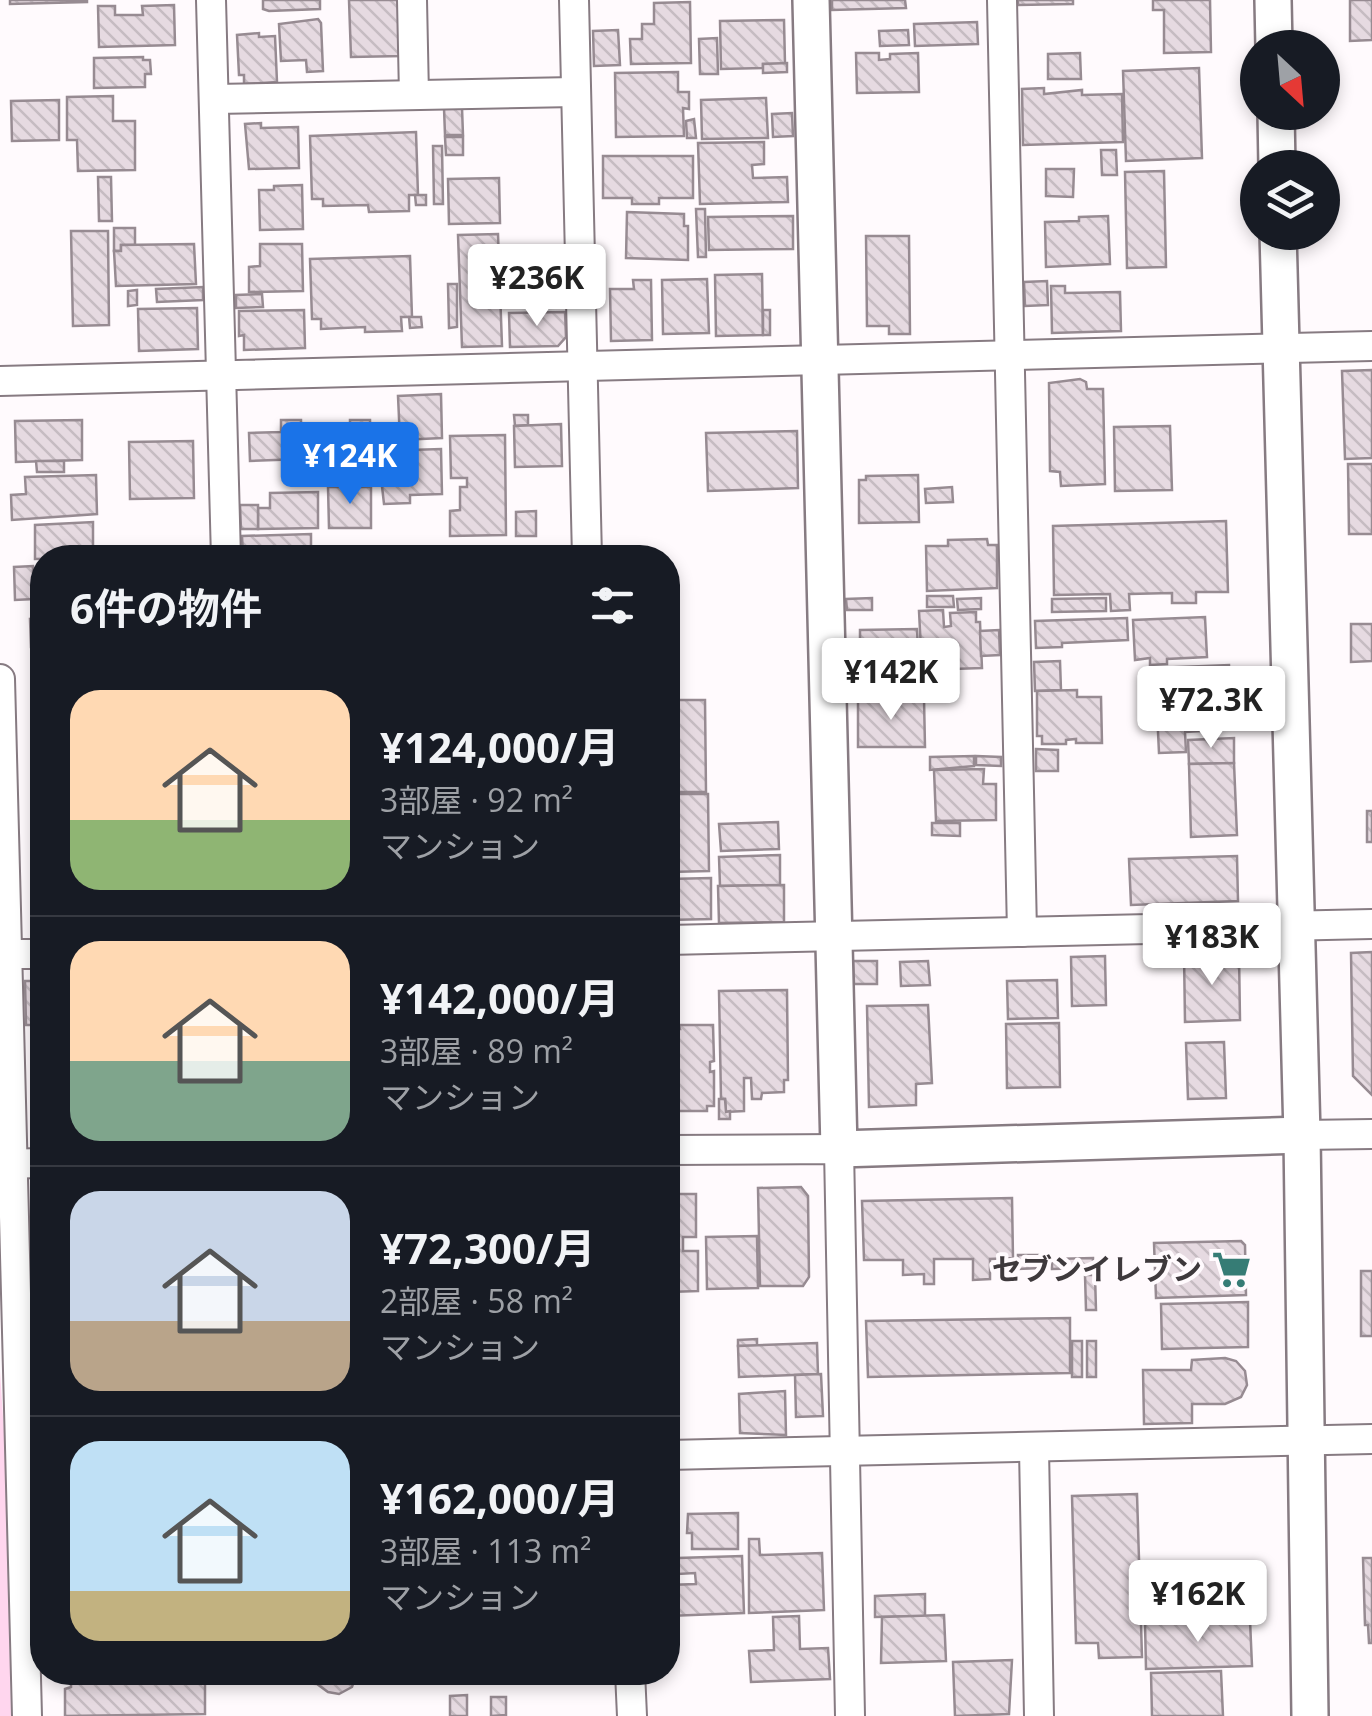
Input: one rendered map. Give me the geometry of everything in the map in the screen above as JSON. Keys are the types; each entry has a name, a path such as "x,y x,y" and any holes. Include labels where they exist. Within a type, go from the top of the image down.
{"street":[{"path":"212,0 226,545"},
{"path":"412,0 414,94"},
{"path":"574,0 587,545"},
{"path":"811,0 850,1716"},
{"path":"1002,0 1022,932"},
{"path":"1273,0 1274,30"},
{"path":"215,100 576,92"},
{"path":"1278,250 1302,1135 1310,1716"},
{"path":"0,381 1372,346"},
{"path":"0,679 6,1164 30,1454"},
{"path":"680,940 1372,924"},
{"path":"4,954 30,954"},
{"path":"680,1150 1372,1134"},
{"path":"680,1454 1372,1439"},
{"path":"1034,1449 1039,1716"},
{"path":"28,1716 30,1549"},
{"path":"631,1685 632,1716"}],"shaded area":[{"path":"0,1371 6,1463 11,1716 0,1716"}],"building":[{"path":"10,0 87,0 87,2 10,4"},
{"path":"263,0 320,0 320,9 269,11 263,9"},
{"path":"349,0 400,0 402,56 351,57"},
{"path":"832,0 905,0 906,8 832,10"},
{"path":"1018,0 1073,0 1073,4 1018,5"},
{"path":"1153,0 1210,0 1211,52 1164,53 1164,10 1153,10"},
{"path":"1350,0 1372,0 1372,40 1350,41"},
{"path":"690,2 691,63 631,64 630,39 642,39 642,24 654,24 654,3"},
{"path":"174,5 175,45 99,47 98,6 115,6 115,15 143,15 142,6"},
{"path":"318,19 323,71 307,72 306,60 281,61 279,24"},
{"path":"784,20 785,64 721,69 720,21"},
{"path":"977,22 978,44 915,46 914,24"},
{"path":"618,30 620,65 594,66 593,31"},
{"path":"908,30 909,45 880,46 879,31"},
{"path":"259,33 259,37 275,36 277,82 244,84 244,75 239,75 237,35"},
{"path":"717,38 718,74 700,74 699,39"},
{"path":"856,53 879,53 879,60 890,59 890,54 918,53 919,92 857,93"},
{"path":"1080,53 1081,79 1048,79 1048,54"},
{"path":"94,58 150,60 151,74 145,74 145,87 94,88"},
{"path":"787,63 787,72 763,73 763,64"},
{"path":"1199,68 1202,158 1126,161 1123,71"},
{"path":"678,72 678,92 689,92 689,109 683,108 684,136 616,137 615,73"},
{"path":"1044,88 1044,94 1082,90 1082,95 1122,94 1123,142 1023,145 1022,89"},
{"path":"113,96 113,121 135,121 135,170 78,171 77,140 67,140 67,97"},
{"path":"766,98 768,138 702,139 701,100"},
{"path":"59,100 59,140 12,141 11,101"},
{"path":"444,108 462,108 463,135 445,135"},
{"path":"792,113 793,136 773,137 772,114"},
{"path":"694,119 696,138 687,138 686,121"},
{"path":"261,123 261,128 298,127 299,168 249,169 245,124"},
{"path":"416,132 418,195 409,195 409,211 369,212 368,205 323,206 323,199 312,199 310,136"},
{"path":"445,137 463,137 463,155 446,155"},
{"path":"764,142 764,164 752,165 753,178 787,177 788,202 700,204 698,143"},
{"path":"433,146 442,146 443,204 434,204"},
{"path":"1101,150 1116,150 1117,175 1102,175"},
{"path":"603,156 693,156 693,198 659,198 659,204 632,204 632,198 603,198"},
{"path":"1046,169 1074,169 1073,197 1046,196"},
{"path":"1164,171 1166,267 1127,268 1125,172"},
{"path":"98,177 111,177 112,221 99,221"},
{"path":"499,178 500,223 449,224 448,179"},
{"path":"302,185 303,229 260,230 259,190"},
{"path":"415,195 426,195 426,205 416,205"},
{"path":"696,209 705,209 706,257 698,257"},
{"path":"627,212 684,214 688,260 626,258"},
{"path":"793,216 793,249 709,250 708,217"},
{"path":"1108,216 1110,264 1046,267 1045,222"},
{"path":"114,228 135,228 135,245 121,245 121,251 114,251"},
{"path":"71,231 108,231 109,325 73,326"},
{"path":"498,234 502,346 462,347 458,235"},
{"path":"866,236 909,236 910,334 889,334 889,326 867,326"},
{"path":"194,244 196,284 116,286 114,251 121,251 121,245"},
{"path":"260,244 302,244 303,291 249,292 249,267 260,266"},
{"path":"410,256 412,317 401,317 402,331 365,332 365,327 321,329 321,319 312,319 310,259"},
{"path":"762,274 763,335 716,336 715,275"},
{"path":"707,279 709,333 663,334 662,280"},
{"path":"633,280 651,280 652,340 611,341 610,289 634,289"},
{"path":"1047,281 1048,305 1025,306 1024,282"},
{"path":"448,284 457,284 457,327 449,328"},
{"path":"1051,286 1065,286 1065,293 1120,292 1121,331 1052,333"},
{"path":"203,287 203,300 157,302 156,289"},
{"path":"137,290 137,305 128,306 128,291"},
{"path":"262,294 263,307 236,308 236,295"},
{"path":"197,308 198,349 139,351 138,309"},
{"path":"304,310 305,348 244,350 244,335 239,336 239,311"},
{"path":"763,310 770,310 770,335 763,335"},
{"path":"565,312 566,337 558,346 510,347 509,313"},
{"path":"409,317 421,317 422,327 410,328"},
{"path":"1372,370 1372,458 1345,459 1342,371"},
{"path":"1080,379 1086,382 1087,389 1103,389 1105,484 1061,486 1060,472 1050,471 1049,383"},
{"path":"441,394 442,438 400,440 398,396"},
{"path":"514,415 528,415 528,425 515,426"},
{"path":"82,420 82,460 16,462 15,421"},
{"path":"281,420 301,420 302,459 250,461 249,433 281,432"},
{"path":"350,420 370,420 371,457 318,458 319,425 350,424"},
{"path":"561,424 562,466 515,467 514,426"},
{"path":"1170,426 1172,490 1115,491 1114,427"},
{"path":"797,431 798,488 708,491 706,433"},
{"path":"505,435 506,535 450,536 450,511 460,510 460,487 467,487 467,478 451,478 450,436"},
{"path":"193,441 194,498 130,499 129,442"},
{"path":"441,449 442,494 410,495 410,503 384,504 378,451"},
{"path":"36,461 64,461 64,472 37,472"},
{"path":"1348,464 1372,464 1372,534 1349,534"},
{"path":"96,475 97,514 12,520 11,495 26,494 25,477"},
{"path":"918,475 919,522 859,523 859,480 866,480 866,476"},
{"path":"328,487 371,487 371,528 329,528"},
{"path":"952,487 953,502 926,503 925,489"},
{"path":"318,492 318,528 258,529 258,508 270,508 270,493"},
{"path":"240,505 258,505 258,529 241,529"},
{"path":"536,511 536,536 516,536 516,512"},
{"path":"1226,521 1228,592 1196,592 1196,603 1172,603 1172,593 1129,594 1130,610 1111,611 1110,594 1054,595 1053,526"},
{"path":"93,522 93,545 35,545 35,525"},
{"path":"311,534 311,545 242,545 242,536"},
{"path":"987,539 988,545 997,545 997,588 927,591 926,546 948,546 948,540"},
{"path":"30,566 30,599 15,600 14,567"},
{"path":"927,596 953,596 954,607 927,607"},
{"path":"872,598 872,610 847,610 846,599"},
{"path":"981,598 981,609 958,610 957,599"},
{"path":"1106,598 1106,611 1052,612 1052,599"},
{"path":"943,610 944,627 951,626 950,613 976,612 982,668 922,670 919,611"},
{"path":"1205,617 1207,657 1167,659 1167,664 1150,665 1150,658 1135,660 1133,620"},
{"path":"1127,618 1128,640 1036,648 1035,621"},
{"path":"1351,624 1372,624 1372,661 1351,662"},
{"path":"917,629 919,669 860,672 860,630"},
{"path":"999,630 1000,655 981,656 980,631"},
{"path":"1060,661 1061,690 1035,691 1034,662"},
{"path":"1229,665 1232,729 1185,732 1186,752 1159,753 1155,668"},
{"path":"895,676 895,689 846,690 846,677"},
{"path":"1077,690 1077,697 1101,697 1102,743 1076,743 1076,739 1066,740 1066,744 1042,744 1042,736 1037,736 1037,691"},
{"path":"858,699 924,699 925,747 858,747"},
{"path":"680,700 705,700 706,792 680,792"},
{"path":"1234,738 1234,763 1189,764 1188,740"},
{"path":"1036,749 1058,750 1058,771 1036,771"},
{"path":"974,756 974,766 930,770 930,757"},
{"path":"976,756 1001,757 1001,766 976,765"},
{"path":"1234,763 1237,835 1191,837 1189,764"},
{"path":"984,769 983,784 996,784 996,820 936,821 934,770"},
{"path":"680,794 708,794 709,871 680,872"},
{"path":"1367,811 1372,811 1372,842 1367,842"},
{"path":"778,822 779,849 721,851 719,824"},
{"path":"932,823 960,823 960,836 932,835"},
{"path":"780,855 780,885 720,886 719,857"},
{"path":"1237,856 1238,901 1131,905 1129,859"},
{"path":"711,878 711,919 680,920 680,879"},
{"path":"784,885 784,922 719,923 718,886"},
{"path":"1372,952 1372,1095 1353,1076 1351,953"},
{"path":"1184,954 1239,954 1240,1020 1185,1022"},
{"path":"1105,956 1106,1005 1072,1006 1071,957"},
{"path":"853,961 877,961 877,984 854,984"},
{"path":"928,961 930,985 901,986 900,962"},
{"path":"1057,980 1058,1018 1008,1019 1007,981"},
{"path":"25,981 30,981 30,1025 26,1025"},
{"path":"787,990 788,1080 784,1080 784,1092 762,1093 761,1099 752,1099 751,1078 744,1078 744,1111 726,1112 725,1099 721,1099 719,991"},
{"path":"928,1005 932,1083 916,1084 916,1105 869,1107 867,1006"},
{"path":"1059,1023 1060,1087 1007,1088 1006,1024"},
{"path":"680,1025 713,1025 714,1061 710,1062 710,1072 714,1071 714,1106 707,1106 707,1111 680,1111"},
{"path":"1224,1042 1226,1098 1188,1099 1186,1043"},
{"path":"719,1099 725,1099 730,1119 719,1119"},
{"path":"801,1187 808,1196 809,1277 803,1286 760,1286 758,1188"},
{"path":"680,1194 696,1194 696,1237 683,1237 683,1251 698,1251 698,1291 680,1292"},
{"path":"1012,1198 1013,1258 990,1259 990,1279 973,1280 973,1259 934,1259 934,1284 924,1284 924,1274 903,1275 903,1260 864,1260 862,1201"},
{"path":"757,1236 758,1288 707,1289 706,1237"},
{"path":"1241,1241 1245,1245 1246,1295 1156,1298 1154,1243"},
{"path":"1018,1255 1040,1255 1041,1268 1018,1269"},
{"path":"1093,1258 1093,1268 1052,1269 1052,1259"},
{"path":"1361,1271 1372,1271 1372,1336 1361,1336"},
{"path":"1085,1275 1095,1275 1096,1310 1086,1310"},
{"path":"1248,1302 1248,1347 1162,1349 1161,1304"},
{"path":"1070,1318 1070,1373 868,1377 866,1321"},
{"path":"757,1339 757,1346 738,1346 738,1340"},
{"path":"1072,1341 1082,1341 1082,1377 1072,1377"},
{"path":"1087,1341 1096,1341 1096,1377 1087,1377"},
{"path":"817,1343 818,1374 739,1377 738,1346"},
{"path":"1192,1360 1236,1361 1245,1371 1247,1385 1241,1397 1225,1404 1192,1404 1192,1423 1144,1424 1143,1370 1191,1370"},
{"path":"821,1374 823,1416 796,1417 795,1375"},
{"path":"785,1391 786,1435 740,1433 739,1394"},
{"path":"1137,1494 1142,1657 1099,1658 1098,1643 1076,1643 1072,1496"},
{"path":"738,1513 738,1549 692,1549 692,1533 687,1533 688,1514"},
{"path":"749,1539 759,1539 760,1555 822,1553 824,1610 749,1613"},
{"path":"742,1556 744,1613 680,1616 680,1585 696,1584 695,1573 680,1574 680,1558"},
{"path":"1363,1558 1372,1558 1372,1643 1365,1625"},
{"path":"925,1594 925,1616 875,1617 875,1596"},
{"path":"944,1615 946,1661 881,1663 882,1617"},
{"path":"799,1616 800,1649 828,1648 830,1679 751,1682 749,1651 774,1650 773,1617"},
{"path":"1250,1620 1252,1666 1146,1669 1145,1623"},
{"path":"1012,1660 1009,1714 955,1716 953,1662"},
{"path":"1221,1671 1223,1716 1152,1716 1151,1673"},
{"path":"205,1685 205,1714 65,1716 65,1689"},
{"path":"318,1685 353,1685 339,1694"},
{"path":"467,1695 467,1716 450,1716 450,1696"},
{"path":"491,1697 506,1697 506,1715 491,1716"}],"place":[{"name":"セブンイレブン","path":"1232,1270"}]}
